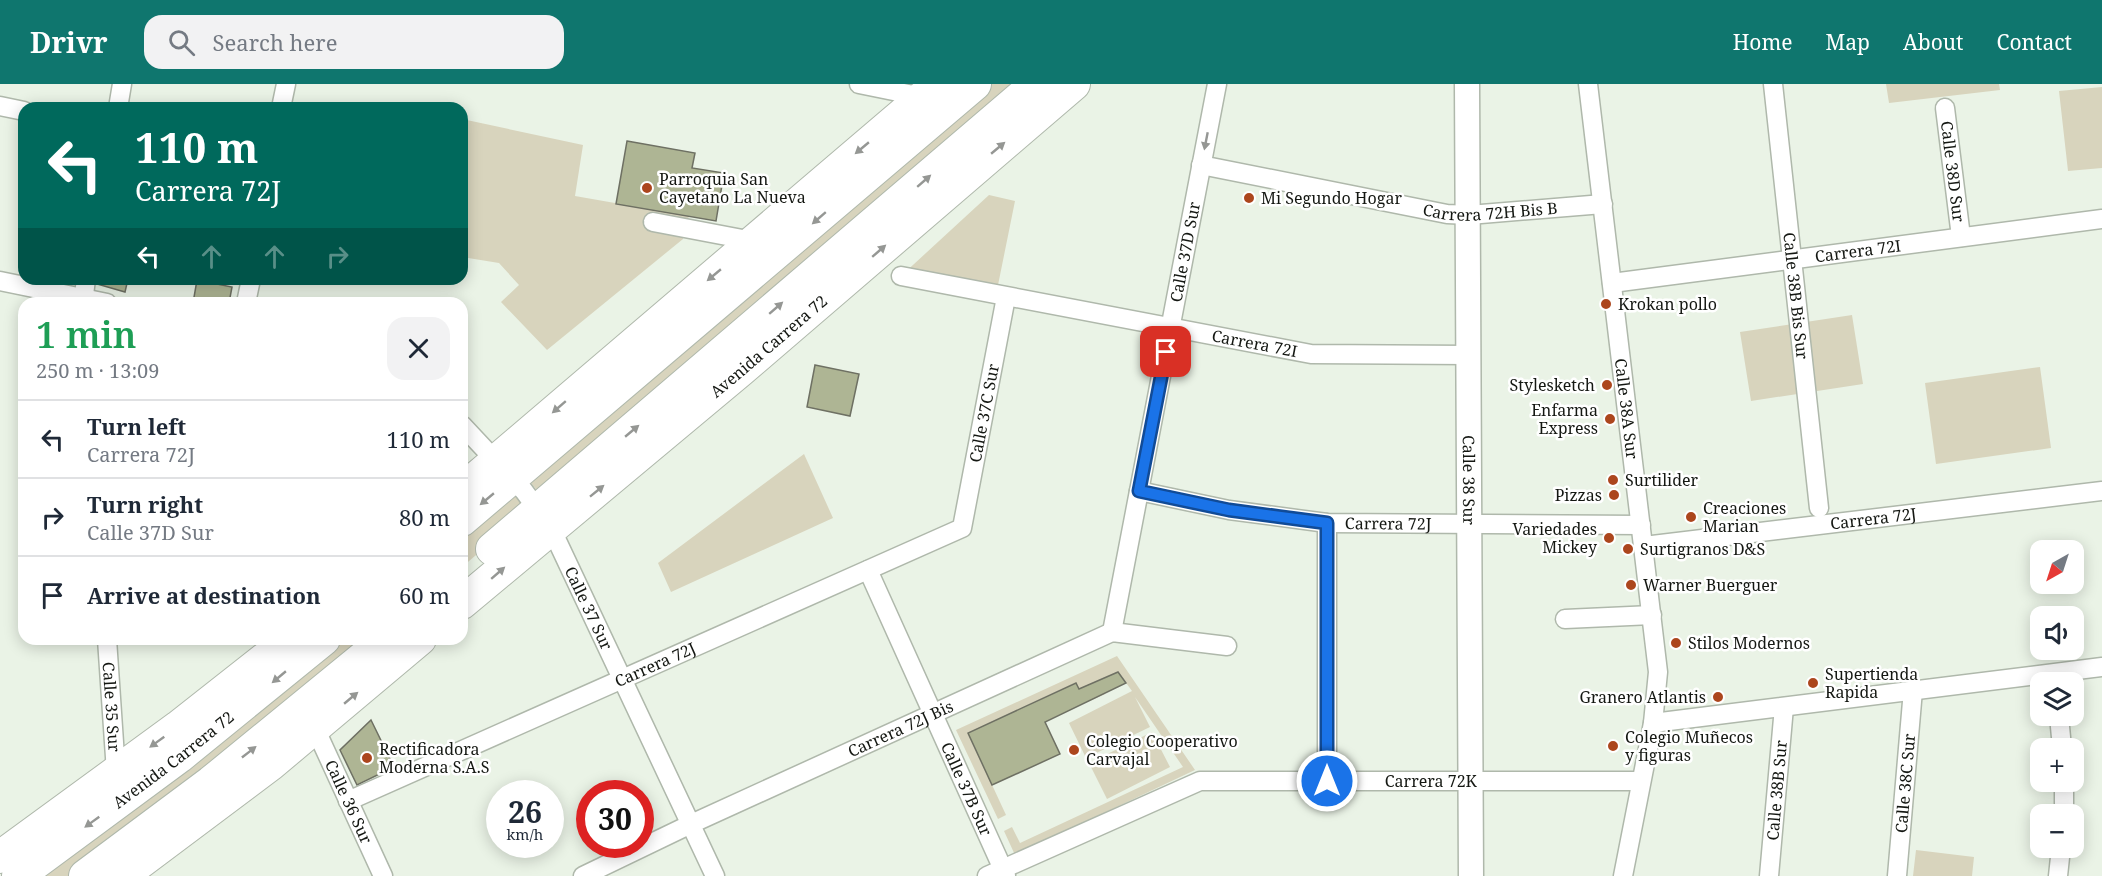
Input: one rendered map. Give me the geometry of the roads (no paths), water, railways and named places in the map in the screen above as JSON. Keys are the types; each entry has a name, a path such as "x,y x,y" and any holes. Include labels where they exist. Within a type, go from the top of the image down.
{"highway":[{"path":"468,487 504,469 658,356 975,84"},
{"name":"Avenida Carrera 72","path":"468,597 545,518 715,360 1036,84"},
{"name":"Avenida Carrera 72","path":"468,571 545,518 779,337 1074,84"},
{"path":"468,513 504,469 601,371 931,90"},
{"path":"715,360 779,337"},
{"path":"601,371 658,356"},
{"name":"Avenida Carrera 72","path":"0,857 283,645"},
{"name":"Avenida Carrera 72","path":"16,873 179,757 317,645"},
{"path":"85,876 211,782 379,645"},
{"path":"122,876 240,789 315,729 413,645"},
{"path":"179,757 236,681"},
{"path":"154,852 211,782"}],"street":[{"path":"119,102 122,84"},
{"path":"282,102 286,84"},
{"path":"859,84 931,90"},
{"name":"Calle 37D Sur","path":"1112,632 1217,84"},
{"name":"Calle 38 Sur","path":"1467,84 1471,876"},
{"name":"Calle 38A Sur","path":"1588,84 1658,672 1653,723 1623,876"},
{"name":"Calle 38B Bis Sur","path":"1773,84 1819,508"},
{"path":"0,105 18,110"},
{"name":"Calle 38D Sur","path":"1945,108 1961,237"},
{"name":"Carrera 72H Bis B","path":"1201,165 1447,214 1469,215 1603,204"},
{"name":"Carrera 72I","path":"1612,283 2102,219"},
{"path":"653,222 753,242"},
{"name":"Carrera 72I","path":"901,276 1311,354 1469,355"},
{"path":"0,281 69,297"},
{"name":"Calle 37C Sur","path":"962,528 1006,297"},
{"name":"Calle 37 Sur","path":"468,431 504,469 545,518 715,876"},
{"name":"Carrera 72J","path":"1139,491 1229,510 1327,523 1641,525"},
{"name":"Carrera 72J","path":"1644,546 2102,491"},
{"path":"1327,523 1327,781"},
{"name":"Carrera 72J","path":"348,801 624,681 962,528"},
{"name":"Calle 37B Sur","path":"867,570 932,714 998,874"},
{"path":"1565,619 1652,615"},
{"path":"1112,632 1227,646"},
{"name":"Carrera 72J Bis","path":"583,876 691,824 1112,632"},
{"name":"Calle 35 Sur","path":"106,645 116,772"},
{"path":"2081,672 2102,667"},
{"path":"1653,723 1914,690 2030,680"},
{"name":"Calle 38C Sur","path":"1897,876 1914,690"},
{"name":"Calle 38B Sur","path":"1769,876 1784,707"},
{"name":"Calle 36 Sur","path":"315,729 383,876"},
{"name":"Carrera 72K","path":"998,874 1200,781 1641,781"},
{"path":"2058,876 2060,858"}],"place":[{"name":"Parroquia San Cayetano La Nueva","path":"647,188"},
{"name":"Mi Segundo Hogar","path":"1249,198"},
{"name":"Krokan pollo","path":"1606,304"},
{"name":"Stylesketch","path":"1607,385"},
{"name":"Enfarma Express","path":"1610,419"},
{"name":"Surtilider","path":"1613,480"},
{"name":"Pizzas","path":"1614,495"},
{"name":"Creaciones Marian","path":"1691,517"},
{"name":"Variedades Mickey","path":"1609,538"},
{"name":"Surtigranos D&S","path":"1628,549"},
{"name":"Warner Buerguer","path":"1631,585"},
{"name":"Stilos Modernos","path":"1676,643"},
{"name":"Supertienda Rapida","path":"1813,683"},
{"name":"Granero Atlantis","path":"1718,697"},
{"name":"Colegio Muñecos y figuras","path":"1613,746"},
{"name":"Colegio Cooperativo Carvajal","path":"1074,750"},
{"name":"Rectificadora Moderna S.A.S","path":"367,758"}]}
